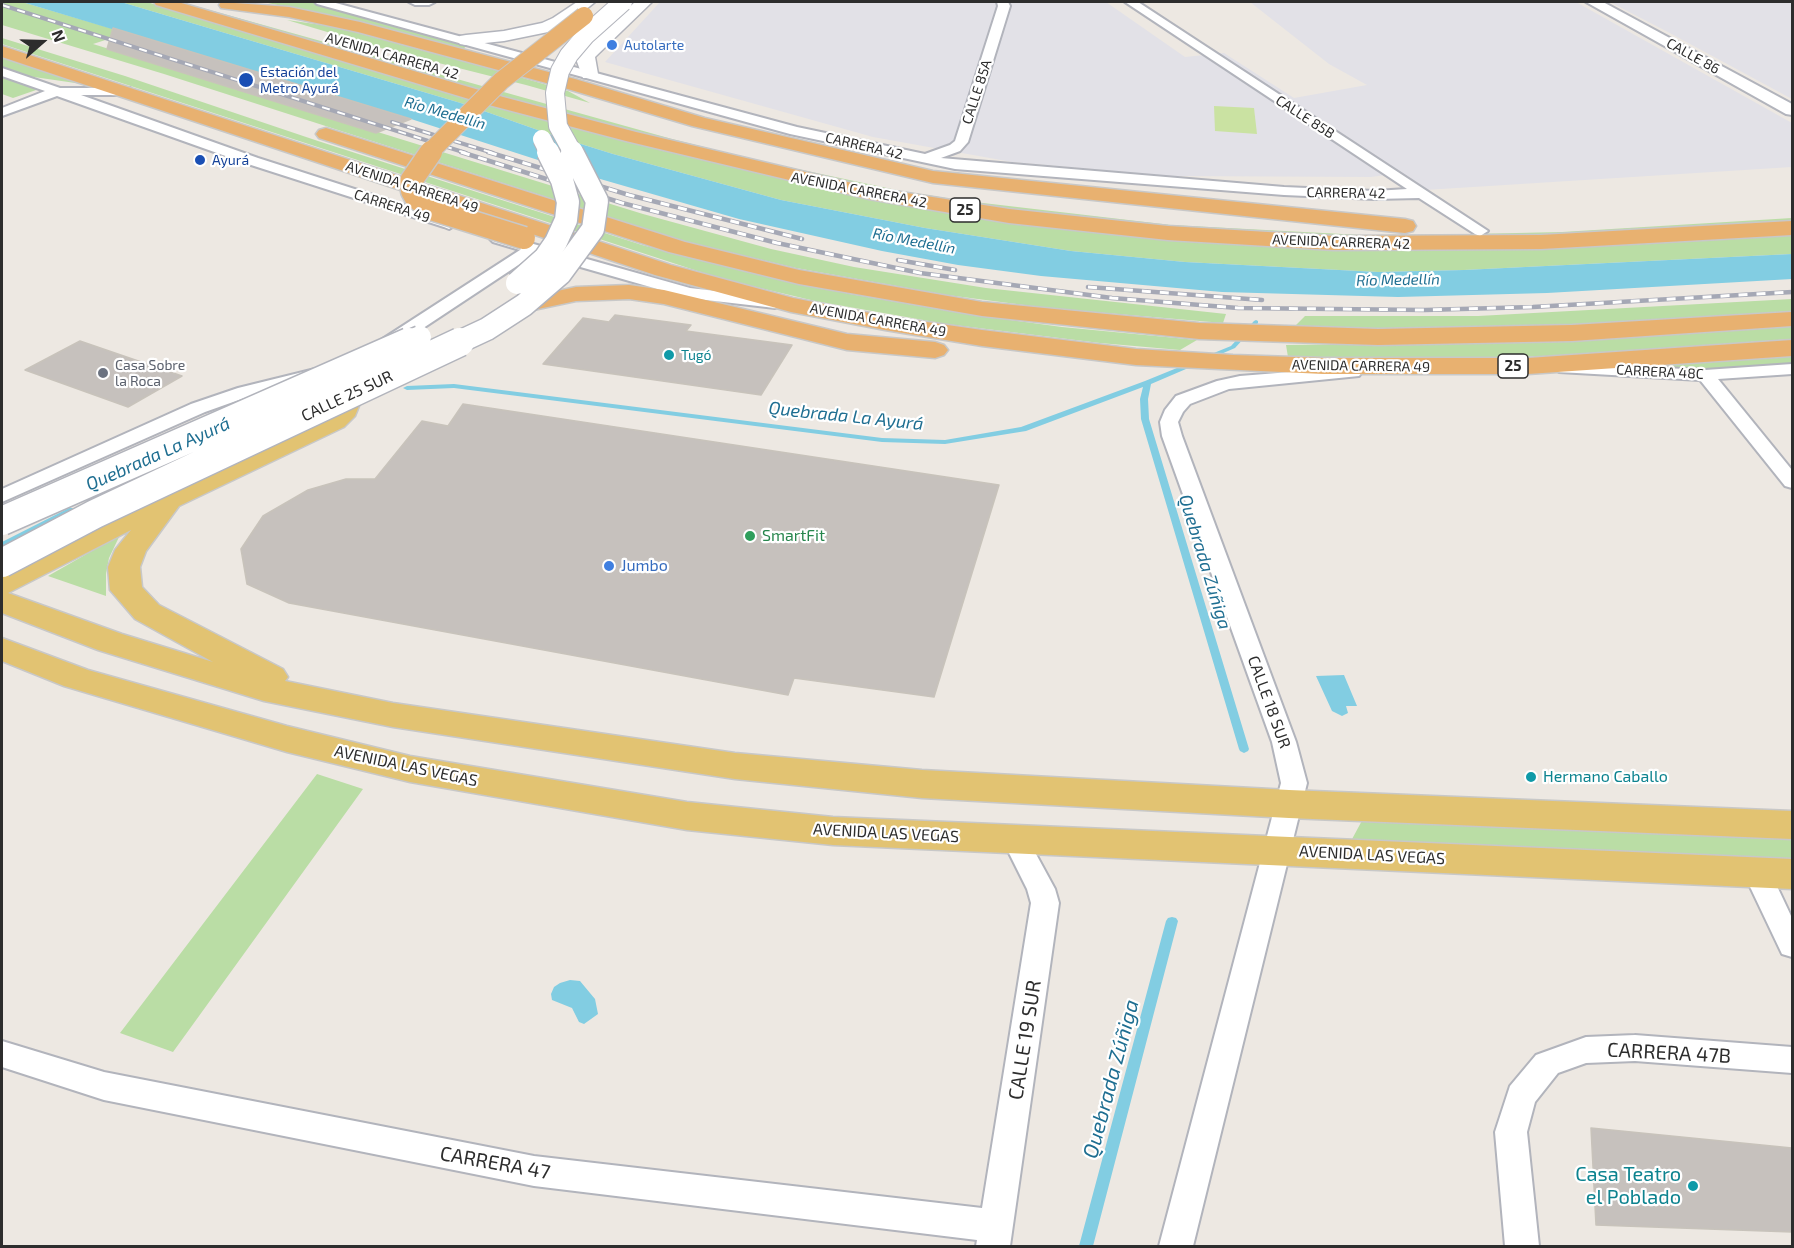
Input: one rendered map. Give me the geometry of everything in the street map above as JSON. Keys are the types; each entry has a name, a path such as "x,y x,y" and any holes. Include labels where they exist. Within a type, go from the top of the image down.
{"highway":[{"name":"AVENIDA CARRERA 42","path":"162,2 496,102 633,137 869,194 1009,216 1168,233 1369,243 1541,242 1792,228"},
{"name":"AVENIDA CARRERA 42","path":"206,2 682,136 803,167 862,180 972,198 1122,216 1306,229 1480,231 1792,214"},
{"path":"206,2 289,12 360,27 568,83 699,122 883,167 953,180 1320,215 1452,231"},
{"path":"586,9 501,81 433,148 411,182 416,198 431,209 528,244 699,287 791,305"},
{"path":"2,30 23,36"},
{"name":"AVENIDA CARRERA 49","path":"2,51 620,256 791,305 885,323 1075,350 1136,357 1233,363 1407,367 1528,366 1792,348"},
{"name":"AVENIDA CARRERA 49","path":"304,127 677,247 778,272 876,292 982,309 1199,332 1288,336 1451,338 1792,319"},
{"path":"987,169 1081,194"},
{"path":"524,305 576,294 629,292 664,297 848,342 935,350 1075,350"}],"main road":[{"path":"466,40 520,34 559,22 604,2"},
{"name":"CALLE 25 SUR","path":"2,563 95,514 487,329 524,305 560,274 593,229 597,201 558,126 555,93 560,71 569,55 586,35 623,2"},
{"path":"589,74 585,59 600,42 644,2"},
{"name":"CALLE 25 SUR","path":"2,521 443,327 507,291 545,258 556,242 566,220 567,202 562,180 538,130 535,103 538,86 548,59 586,9"},
{"path":"559,22 545,35 551,44 580,47 600,42"},
{"path":"2,585 72,546 334,421 345,410 347,401 343,390 334,384 319,378 296,378"},
{"path":"2,505 99,479"},
{"path":"169,501 131,550 124,567 126,590 147,612 166,624 320,701"},
{"path":"2,602 110,642 209,674 320,701 459,725 735,766 840,777 1289,804 1792,825"},
{"name":"AVENIDA LAS VEGAS","path":"2,650 76,678 287,739 475,781 687,816 786,828 1775,873"}],"street":[{"name":"CARRERA 42","path":"321,2 795,131 924,159 987,169 1334,194 1422,193"},
{"path":"415,2 429,2"},
{"name":"CALLE 85A","path":"924,159 944,153 961,142 1005,6 1003,2"},
{"name":"CALLE 85B","path":"1131,2 1480,231"},
{"name":"CALLE 86","path":"1593,2 1792,110"},
{"name":"CARRERA 49","path":"2,72 263,164 528,244"},
{"path":"2,112 55,92 124,91"},
{"name":"CALLE 25 SUR","path":"2,496 198,408 244,392 346,364 387,344 528,244"},
{"name":"CARRERA 48C","path":"1528,366 1705,375 1792,369"},
{"name":"CALLE 18 SUR","path":"1276,851 1294,783 1284,742 1172,436 1169,422 1174,410 1183,400 1201,392 1240,381 1407,367"},
{"path":"1705,375 1792,482"},
{"name":"CALLE 19 SUR","path":"995,1236 1045,903 1041,889 1015,839"},
{"path":"1176,1246 1276,851"},
{"path":"1775,873 1792,946"},
{"name":"CARRERA 47B","path":"1522,1246 1511,1132 1521,1096 1547,1064 1586,1050 1625,1048 1792,1060"},
{"name":"CARRERA 47","path":"2,1054 104,1086 534,1172 995,1236"}],"shaded area":[{"path":"660,2 1106,2 1185,57 1224,53 1294,98 1367,85 1329,64 1250,2 1576,2 1792,123 1792,167 1425,190 1400,173 1371,177 1169,176 1012,162 873,137 605,62"},
{"path":"1610,2 1792,2 1792,99 1666,31"}],"green space":[{"path":"2,2 22,2 127,33 93,44 643,214 771,249 854,267 986,288 1226,314 1223,323 1047,308 947,295 796,268 686,242 164,74 2,25"},
{"path":"121,2 147,2 470,100 699,159 833,191 941,211 1067,229 1163,238 1658,241 1792,233 1792,254 1378,272 1185,262 1071,251 925,228 781,200 613,154 464,104"},
{"path":"169,2 181,2 672,139 760,161 901,191 966,201 1171,225 1380,236 1562,232 1792,218 1792,223 1567,237 1286,237 1063,218 876,190 587,121 470,90"},
{"path":"263,2 310,2 468,45 463,49 369,24"},
{"path":"287,20 336,27 495,70 568,91 590,103 391,51"},
{"path":"2,38 642,245 742,271 850,294 966,314 1062,327 1197,340 1180,350 1100,343 946,324 815,301 722,279 2,44"},
{"path":"2,58 89,85 27,76 2,67"},
{"path":"2,77 39,89 13,98 2,94"},
{"path":"1214,106 1254,108 1257,134 1215,131"},
{"path":"1792,299 1792,311 1627,323 1534,328 1292,329 1305,316 1478,316"},
{"path":"1792,326 1792,339 1554,356 1445,359 1288,357 1286,345 1561,342"},
{"path":"1792,356 1792,364 1706,370 1646,367"},
{"path":"120,535 109,558 106,596 48,576"},
{"path":"317,774 363,789 173,1052 120,1033"},
{"path":"1365,815 1792,835 1792,862 1351,841"}],"water":[{"name":"Río Medellín","path":"22,2 121,2 464,104 613,154 781,200 925,228 1071,251 1185,262 1378,272 1792,254 1792,279 1547,293 1398,297 1222,292 1041,276 958,265 882,251 739,219 569,170 411,119"},
{"path":"1344,675 1357,706 1346,706 1348,713 1342,716 1332,711 1316,676"},
{"path":"570,980 580,981 595,999 598,1014 584,1024 579,1022 572,1008 552,1000 551,994 554,987"}],"building":[{"name":"Estación del Metro Ayurá","path":"113,28 411,119 376,133 107,49"},
{"name":"Tugó","path":"615,315 691,325 686,331 792,345 761,395 543,364 583,318 609,322"},
{"name":"Casa Sobre la Roca","path":"80,341 182,376 128,407 25,370"},
{"name":"Jumbo","path":"463,404 999,485 934,697 794,678 788,695 289,603 247,584 241,549 263,516 308,490 346,479 375,479 422,421 448,426"},
{"name":"Casa Teatro el Poblado","path":"1591,1128 1792,1148 1792,1232 1596,1225"}],"waterway":[{"name":"Quebrada La Ayurá","path":"1148,383 1233,347 1256,322"},
{"name":"Quebrada La Ayurá","path":"407,388 454,386 882,440 945,442 1023,429 1148,383"},
{"name":"Quebrada Zúñiga","path":"1148,383 1144,399 1145,419 1244,749"},
{"name":"Quebrada La Ayurá","path":"2,545 72,510"},
{"name":"Quebrada Zúñiga","path":"1086,1246 1172,921"}],"railway":[{"path":"2,5 466,153"},
{"path":"392,122 493,153"},
{"path":"461,152 622,203 777,243 920,273 1112,298 1238,308 1425,310 1533,307 1792,292"},
{"path":"488,152 629,195 802,239"},
{"path":"898,260 955,270"},
{"path":"1088,287 1262,300"}],"place":[{"name":"Autolarte","path":"612,45"},
{"name":"Estación del Metro Ayurá","path":"246,80"},
{"name":"Ayurá","path":"200,160"},
{"name":"Tugó","path":"669,355"},
{"name":"Casa Sobre la Roca","path":"103,373"},
{"name":"SmartFit","path":"750,536"},
{"name":"Jumbo","path":"609,566"},
{"name":"Hermano Caballo","path":"1531,777"},
{"name":"Casa Teatro el Poblado","path":"1693,1186"}]}
